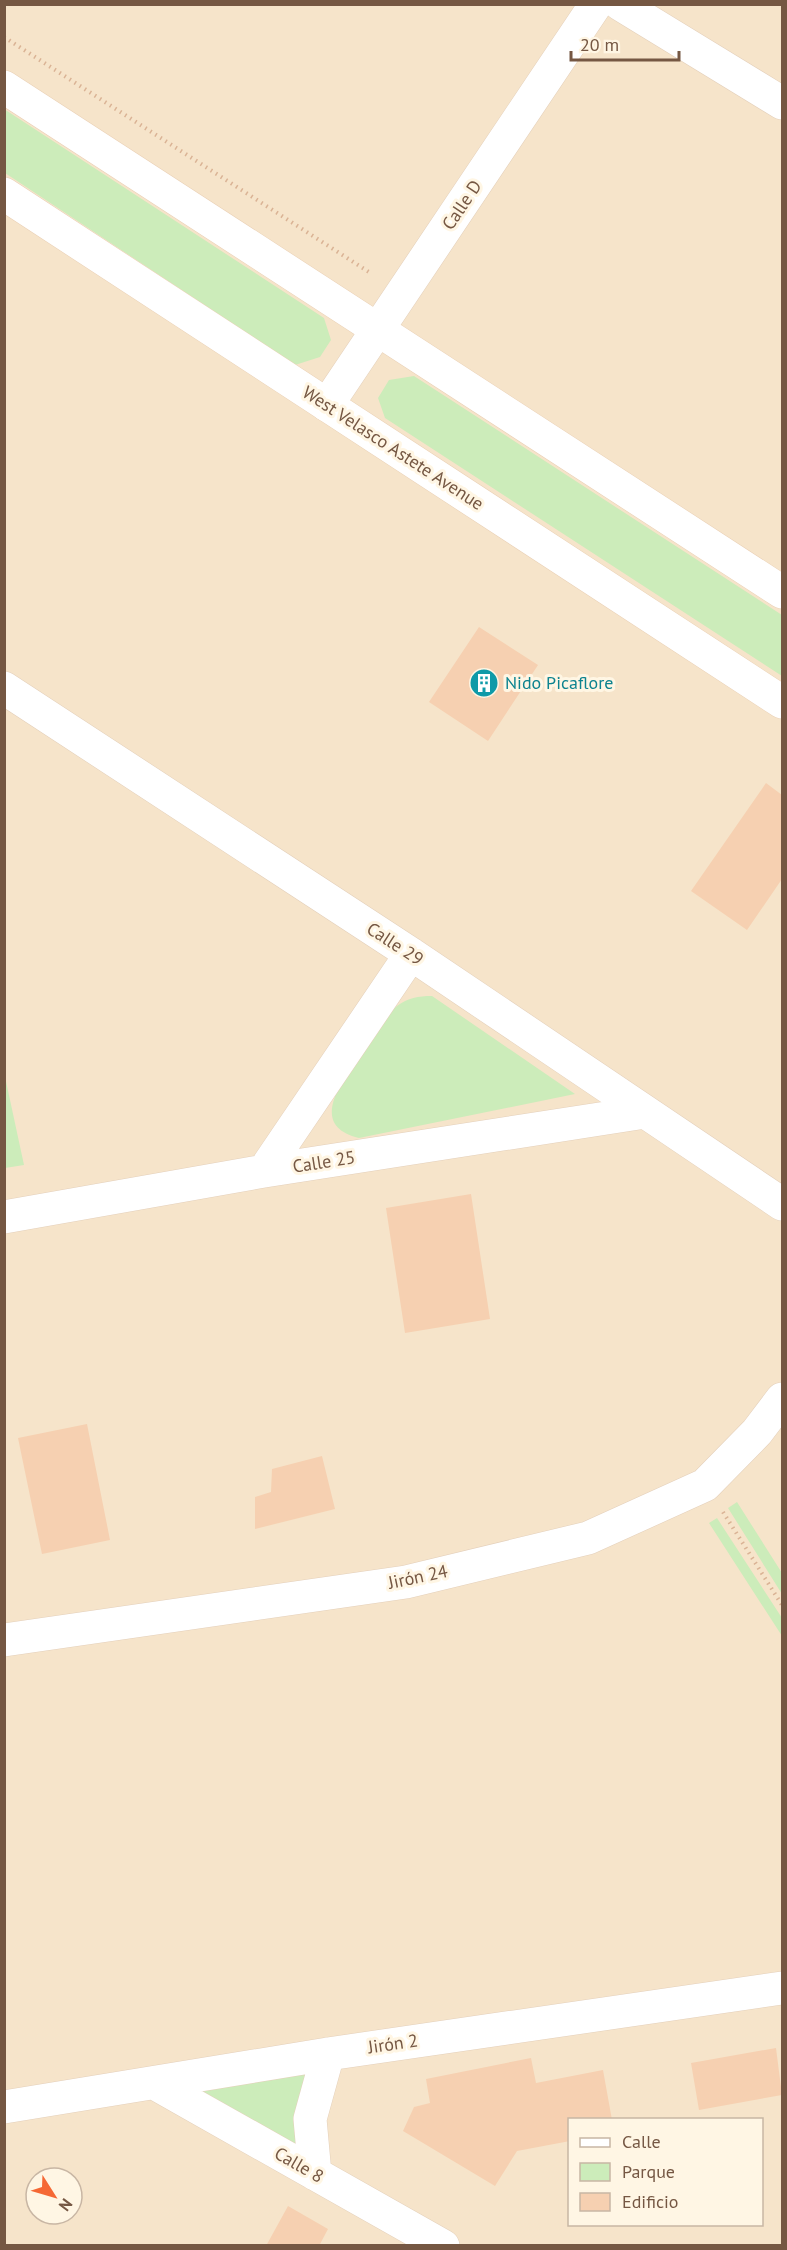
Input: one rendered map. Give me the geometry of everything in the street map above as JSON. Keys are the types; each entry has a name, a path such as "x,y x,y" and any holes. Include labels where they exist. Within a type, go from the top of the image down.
{"street":[{"name":"Calle D","path":"327,405 596,4"},
{"path":"620,4 783,103"},
{"path":"4,87 783,592"},
{"name":"West Velasco Astete Avenue","path":"4,194 783,702"},
{"name":"Calle 29","path":"4,688 411,954 783,1204"},
{"path":"264,1171 411,954"},
{"name":"Calle 25","path":"4,1217 264,1171 645,1112"},
{"name":"Jirón 24","path":"4,1640 405,1582 588,1538 705,1485 757,1432 783,1399"},
{"name":"Jirón 2","path":"4,2107 156,2084 328,2054 783,1988"},
{"path":"315,2174 310,2119 328,2054"},
{"name":"Calle 8","path":"156,2084 443,2246"}],"path":[{"path":"4,37 374,275"},
{"path":"705,1485 783,1605"}],"shaded area":[{"path":"5,5 782,5 782,2245 5,2246"}],"green space":[{"path":"4,109 324,318 331,340 320,357 295,365 5,173"},
{"path":"414,376 782,615 782,676 385,418 378,398 389,380"},
{"path":"432,996 575,1094 359,1138 344,1132 335,1124 332,1115 333,1104 343,1080 370,1037 385,1017 401,1003 413,998"},
{"path":"4,1072 24,1165 5,1168 4,1168"},
{"path":"737,1502 782,1573 782,1594 728,1508"},
{"path":"717,1518 782,1618 782,1636 709,1523"},
{"path":"320,2071 306,2163 169,2084"}],"building":[{"name":"Nido Picaflore","path":"479,627 538,665 488,741 429,702"},
{"path":"766,783 782,795 782,879 747,930 691,891"},
{"path":"471,1194 490,1319 405,1333 386,1208"},
{"path":"87,1424 110,1540 42,1554 18,1438"},
{"path":"322,1456 335,1509 255,1529 255,1497 271,1492 272,1469"},
{"path":"776,2048 782,2095 699,2110 691,2063"},
{"path":"531,2058 536,2083 603,2070 612,2118 568,2118 568,2141 517,2151 495,2186 403,2131 414,2107 430,2103 426,2079"},
{"path":"288,2206 328,2229 319,2246 266,2246"}],"place":[{"name":"Nido Picaflore","path":"484,683"}]}
